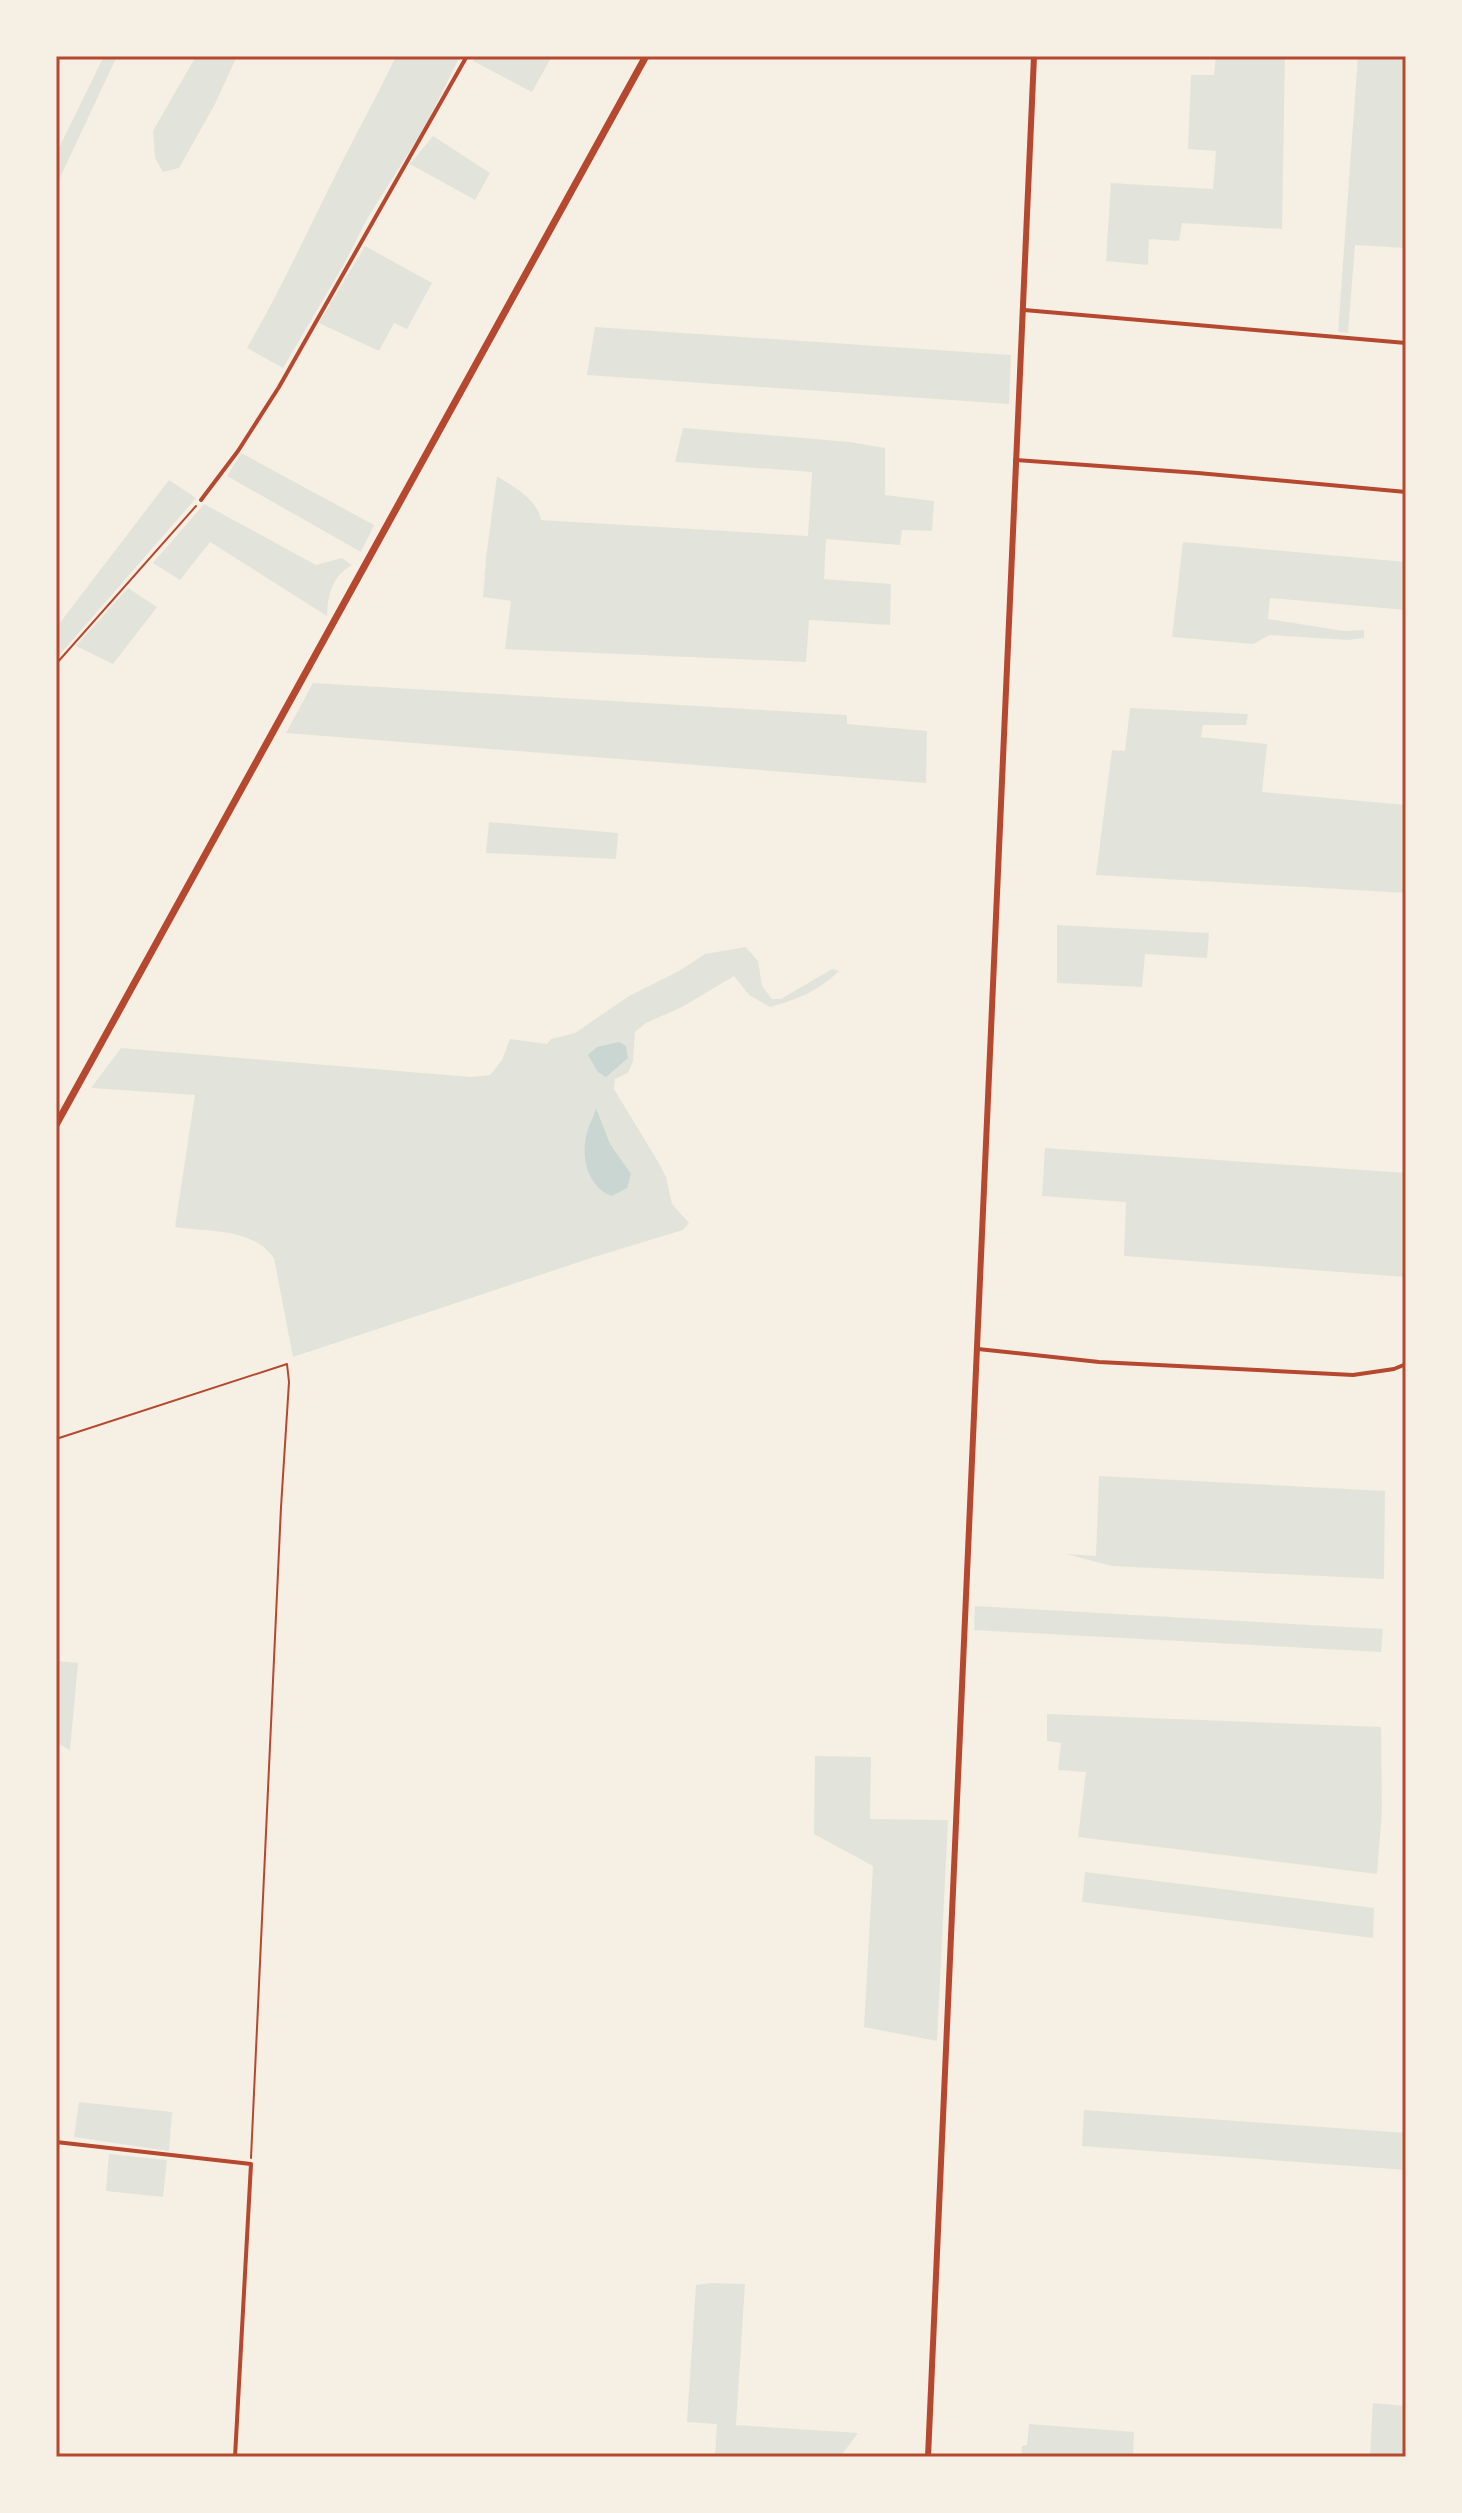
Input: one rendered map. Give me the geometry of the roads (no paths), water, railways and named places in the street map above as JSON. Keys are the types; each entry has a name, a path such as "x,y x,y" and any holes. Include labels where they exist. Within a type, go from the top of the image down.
{"main road":[{"path":"56,1125 646,56"}],"street":[{"path":"201,500 238,451 279,387 467,56"},
{"path":"928,2457 1034,56"},
{"path":"1022,309 1406,343"},
{"path":"1015,460 1406,492"},
{"path":"976,1348 1099,1362 1353,1375 1394,1369 1406,1364"},
{"path":"56,2142 251,2164 235,2457"}]}
